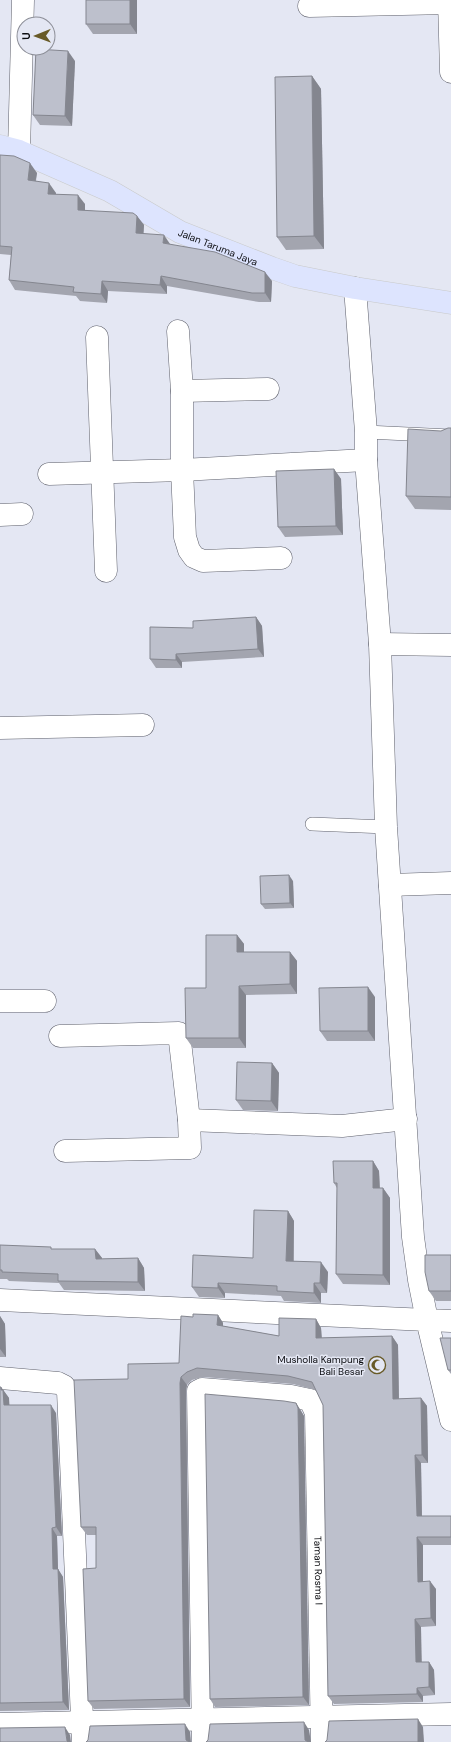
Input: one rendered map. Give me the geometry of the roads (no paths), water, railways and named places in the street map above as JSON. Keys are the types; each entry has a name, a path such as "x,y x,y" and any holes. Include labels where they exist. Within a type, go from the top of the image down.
{"main road":[{"name":"Jalan Taruma Jaya","path":"10,148 110,191 180,232 295,276 355,288 451,303"}],"street":[{"path":"10,148 23,0"},
{"path":"309,6 449,2 451,72"},
{"path":"355,288 380,644 386,827 413,1237 419,1280 427,1320 451,1420"},
{"path":"178,331 182,391 182,470 185,537 189,550 194,557 203,561 281,558"},
{"path":"97,337 106,571"},
{"path":"182,391 268,389"},
{"path":"49,474 182,470 366,460"},
{"path":"0,514 22,514"},
{"path":"380,644 451,645"},
{"path":"0,728 143,725"},
{"path":"390,885 451,883"},
{"path":"0,1001 45,1001"},
{"path":"60,1036 179,1033 189,1120 190,1148 65,1151"},
{"path":"189,1120 342,1126 406,1119"},
{"path":"0,1300 451,1321"},
{"path":"0,1378 58,1383 68,1390 83,1732"},
{"name":"Taman Rosma I","path":"203,1720 198,1392 202,1389 209,1389 291,1396 310,1400 316,1413 322,1742"},
{"path":"0,1724 83,1732 203,1720 451,1714"},
{"path":"203,1720 203,1742"}],"lane":[{"path":"366,432 451,436"},
{"path":"312,824 386,827"}],"place":[{"name":"Musholla Kampung Bali Besar","path":"377,1365"}]}
